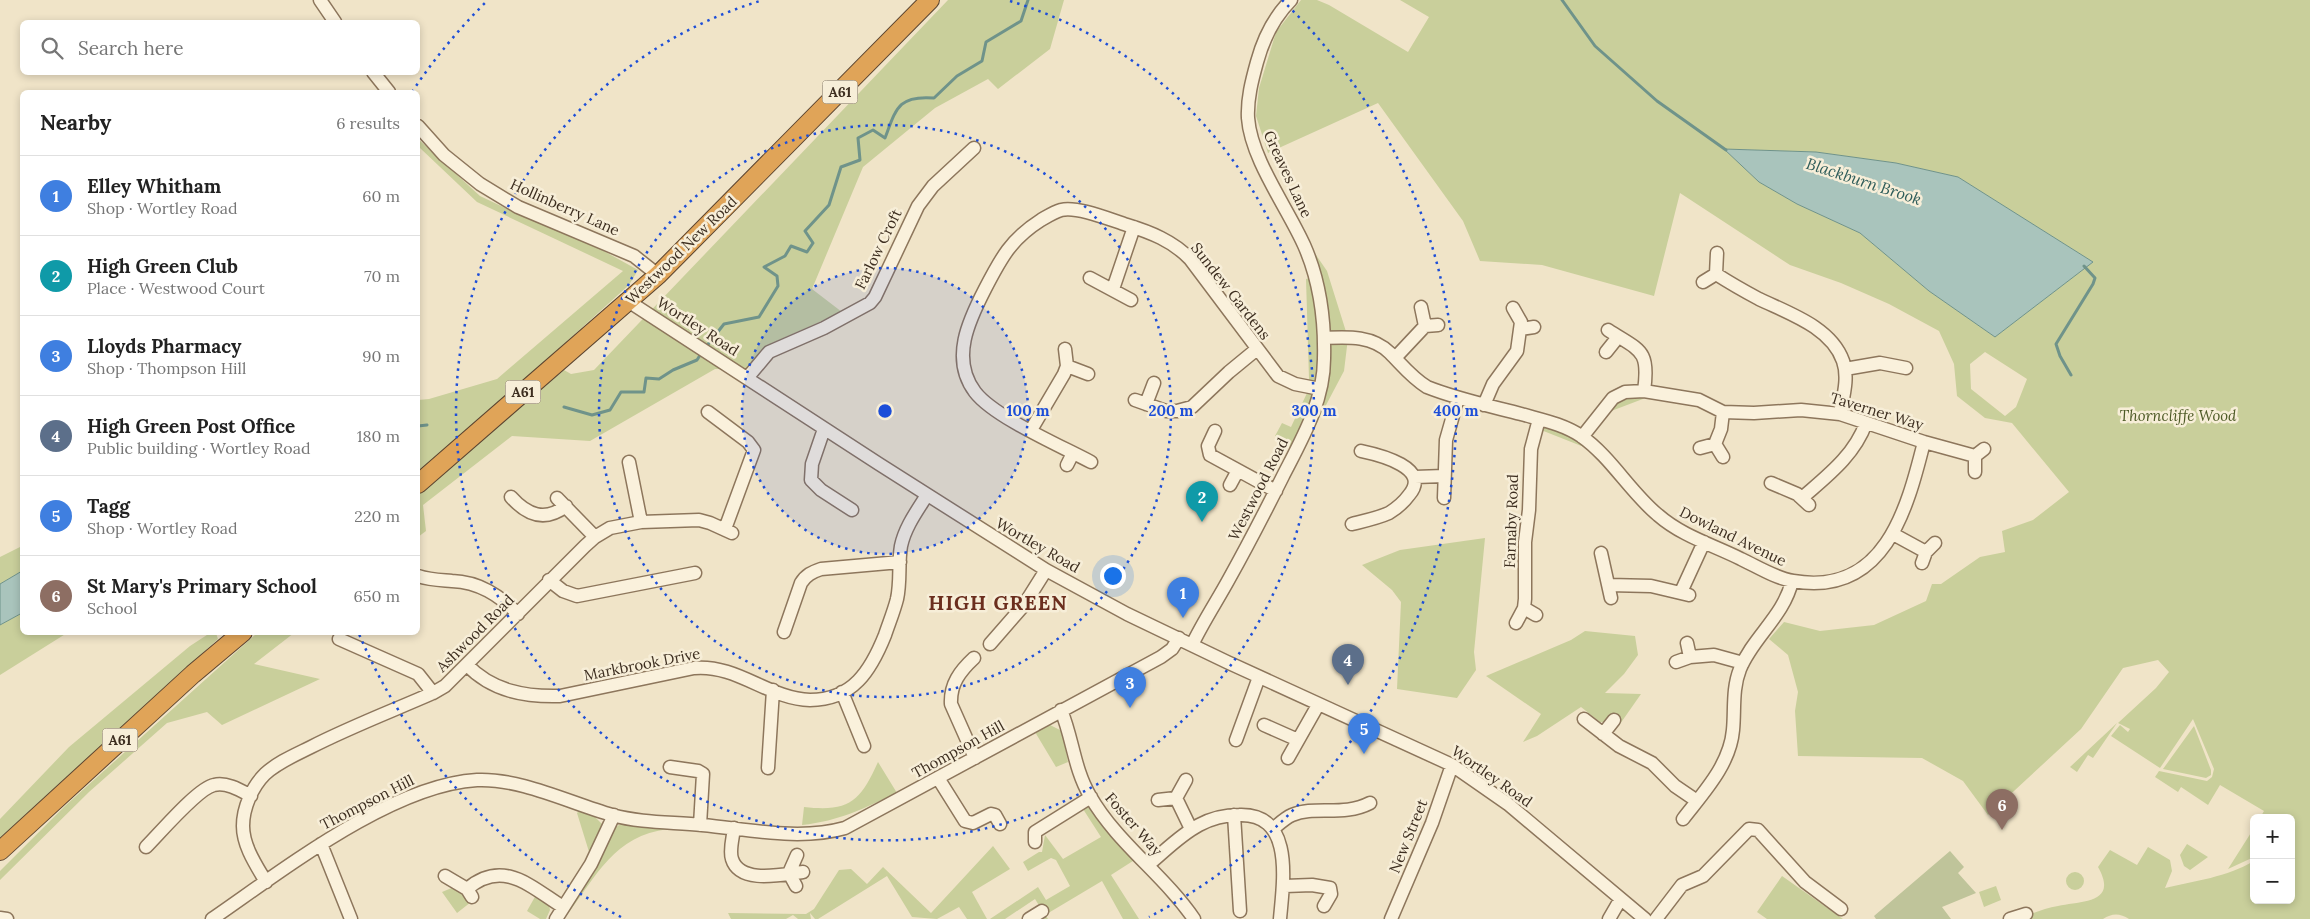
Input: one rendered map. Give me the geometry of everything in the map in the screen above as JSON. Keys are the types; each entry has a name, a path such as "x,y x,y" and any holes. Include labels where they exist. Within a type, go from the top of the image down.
{"highway":[{"name":"Westwood New Road","path":"420,482 658,275 930,0"},
{"name":"A61","path":"0,851 186,681 240,635"}],"street":[{"path":"320,0 334,20"},
{"name":"Greaves Lane","path":"1290,0 1271,26 1260,53 1250,88 1248,118 1254,144 1310,262 1320,300 1324,338"},
{"path":"375,75 386,90"},
{"name":"Hollinberry Lane","path":"420,128 444,155 480,184 518,207 634,256 658,275"},
{"name":"Farlow Croft","path":"748,377 769,352 824,328 870,303 875,297 918,206 932,186 974,148"},
{"name":"Sundew Gardens","path":"1091,462 1000,413 982,399 972,387 966,374 963,353 965,334 1004,253 1020,236 1048,216 1061,210 1073,210 1134,227 1164,239 1183,253 1270,367 1286,380 1320,389"},
{"path":"1113,289 1134,227"},
{"path":"1716,274 1717,253"},
{"path":"1703,282 1716,274"},
{"path":"1716,274 1740,289 1809,324 1834,346 1843,361 1845,369 1840,414"},
{"path":"1090,278 1131,300"},
{"name":"Wortley Road","path":"628,300 748,377 824,429 1046,570 1127,614 1318,705 1452,765 1508,804 1620,900 1645,919"},
{"path":"1421,307 1424,326"},
{"path":"1484,404 1497,377 1515,357 1528,328 1521,322 1512,308"},
{"path":"1395,358 1424,326 1438,325"},
{"path":"1606,352 1614,333 1636,348 1646,362 1644,391"},
{"name":"Dowland Avenue","path":"1324,338 1367,340 1382,346 1416,380 1427,387 1458,398 1566,427 1582,437 1658,515 1684,533 1792,581 1817,583 1848,577 1872,560 1893,534 1912,488 1924,442"},
{"name":"Westwood Road","path":"1192,644 1276,491 1310,421 1320,389 1324,361 1324,338"},
{"path":"1031,430 1043,406 1059,385 1067,366 1065,349"},
{"path":"1154,383 1140,402 1172,411 1192,408 1229,372 1257,349"},
{"path":"1845,369 1881,357 1906,368"},
{"path":"1067,366 1088,374"},
{"name":"Taverner Way","path":"1582,437 1613,398 1624,392 1644,391 1699,400 1723,412 1754,414 1802,410 1840,414 1924,442 1979,452 1974,472"},
{"path":"1444,498 1446,440 1458,398"},
{"name":"Ashwood Road","path":"266,882 253,861 244,837 244,813 251,796 265,775 286,760 333,736 433,693 445,686 518,614 549,580 595,537 619,525 641,522 699,520 728,531 754,450 748,442 722,429 708,412"},
{"path":"1715,444 1721,429 1723,412"},
{"name":"Farnaby Road","path":"1516,623 1524,608 1530,449 1538,419"},
{"path":"1771,483 1806,501 1858,443 1866,423"},
{"path":"824,429 812,464 811,480 821,490 852,510"},
{"path":"1215,431 1208,446 1210,455 1237,472 1276,491"},
{"path":"1700,448 1715,444"},
{"path":"1715,444 1723,457"},
{"path":"1352,524 1364,515 1380,517 1398,507 1412,492 1415,484 1415,477 1412,472 1396,462 1362,450"},
{"path":"1067,464 1073,453"},
{"path":"629,462 637,476 641,522"},
{"path":"1230,485 1237,472"},
{"path":"1415,477 1444,476"},
{"name":"Markbrook Drive","path":"467,665 487,683 495,687 539,696 560,696 710,666 724,669 794,698 822,699 842,692 864,676 876,658 897,598 905,534 927,495"},
{"path":"511,497 522,508 545,516 552,516 562,502 595,537"},
{"path":"1893,534 1928,553"},
{"path":"1610,585 1651,586 1685,594 1704,542"},
{"path":"1601,553 1610,585 1611,598"},
{"path":"784,634 805,576 821,569 900,562"},
{"path":"990,644 1024,605 1046,570"},
{"path":"549,580 563,591 577,596 675,571 695,573"},
{"path":"420,577 480,586 505,602 518,614"},
{"path":"1683,819 1713,780 1728,753 1733,730 1736,680 1743,663 1786,602 1792,581"},
{"path":"1524,608 1536,615"},
{"path":"339,638 418,674 433,693"},
{"name":"Thompson Hill","path":"212,919 321,844 416,795 467,781 492,780 614,815 658,822 800,834 831,832 869,816 1167,653 1179,638"},
{"path":"1686,643 1690,656"},
{"path":"1676,662 1690,656 1714,655 1743,663"},
{"path":"974,658 957,676 950,695 951,704 975,758"},
{"path":"1236,740 1234,725 1259,677"},
{"path":"768,770 773,690"},
{"path":"842,692 864,746"},
{"path":"1288,758 1318,705"},
{"name":"Foster Way","path":"1061,710 1071,737 1077,769 1101,813 1174,892 1194,919"},
{"path":"1584,719 1628,751 1652,763 1675,786 1697,801"},
{"path":"1603,734 1614,720"},
{"path":"1264,725 1298,740"},
{"name":"New Street","path":"1391,919 1432,823 1452,765"},
{"path":"670,767 698,771 703,774 700,825"},
{"path":"938,778 964,821 973,822 991,814 995,815 1000,824"},
{"path":"1176,798 1186,780"},
{"path":"145,850 194,798 208,786 226,785 251,796"},
{"path":"1035,842 1035,832 1091,797"},
{"path":"1158,800 1176,798"},
{"path":"1176,798 1191,829"},
{"path":"1273,829 1292,815 1348,810 1361,808 1370,803"},
{"path":"1148,865 1191,829 1215,818 1246,814 1260,818 1273,829 1278,838 1285,886 1280,919"},
{"path":"556,919 594,858 614,815"},
{"path":"1234,815 1240,911"},
{"path":"734,828 731,851 732,860 736,867 744,873 753,875 803,872"},
{"path":"1656,919 1682,886 1704,876 1749,829 1758,830 1806,882 1839,903"},
{"path":"321,844 351,919"},
{"path":"789,873 797,856"},
{"path":"789,873 796,886"},
{"path":"445,876 470,893 489,875 505,875 524,882 563,907"},
{"path":"1285,886 1312,885 1330,888 1330,894 1324,906"},
{"path":"1609,919 1620,900"},
{"path":"1029,919 1042,911"},
{"path":"2010,919 2026,914"},
{"path":"0,918 8,919"}],"green space":[{"path":"948,0 1064,0 1050,49 998,89 988,79 935,108 863,167 812,289 842,312 772,343 746,369 715,369 590,441 512,436 423,505 426,531 420,536 420,492 564,370 571,374 594,370"},
{"name":"Thorncliffe Wood","path":"1301,0 1317,0 1329,5 1408,52 1429,17 1400,0 2310,0 2310,919 2129,919 2116,914 2103,919 2016,919 2048,908 2094,899 2101,894 2104,888 2103,879 2098,867 2110,850 2137,865 2148,847 2170,860 2172,871 2165,888 2222,875 2250,863 2250,904 2295,904 2295,814 2262,814 2264,811 2220,785 2208,805 2181,787 2178,792 2155,777 2159,771 2207,781 2212,777 2214,769 2193,719 2160,768 2111,736 2120,725 2128,732 2130,729 2118,723 2156,688 2169,672 2158,660 2123,668 2081,729 1988,815 1963,781 1922,758 1798,756 1795,711 1798,692 1788,655 1769,639 1784,622 1820,631 1874,625 1926,601 1932,584 1941,584 1980,557 2005,552 2002,531 2033,520 2069,492 2012,423 1985,418 1957,396 1954,364 1939,331 1889,304 1841,283 1790,265 1680,193 1654,296 1542,265 1480,261 1463,221 1378,103 1268,153 1256,116 1259,88 1276,32","holes":["1724,149 1816,152 1896,163 1958,177 2093,262 1995,337 1929,291 1860,233 1797,204 1759,182","1985,352 2027,379 2016,407 2005,416 1971,389 1970,364"]},
{"path":"420,141 480,196 524,217 593,245 638,270 629,285 420,474 420,400 429,399 497,379 623,271 477,202 420,148"},
{"path":"1310,250 1316,255 1327,271 1348,338 1344,371 1315,426 1325,396"},
{"path":"1310,278 1319,324 1318,371 1312,401 1292,451 1289,449 1290,444 1275,436 1282,423 1291,427 1307,393 1309,379 1306,279"},
{"path":"1626,397 1648,397 1606,413 1612,405"},
{"path":"1544,427 1567,433 1589,449 1541,430"},
{"path":"1485,538 1474,652 1476,670 1457,698 1397,689 1401,602 1392,590 1362,565 1400,550"},
{"path":"20,547 20,572 0,584 0,557"},
{"path":"20,614 20,635 64,635 0,675 0,625"},
{"path":"1585,631 1635,636 1638,655 1624,674 1605,693 1641,694 1620,724 1610,716 1604,722 1600,722 1581,707 1537,736 1523,742 1541,714 1486,676 1571,640"},
{"path":"207,635 217,635 218,639 0,838 0,819 69,747 190,646"},
{"path":"255,635 291,635 254,664 320,679 222,725 207,712 167,723 89,792 0,880 0,871 65,806"},
{"path":"2117,723 2093,758 2088,755 2077,772 2070,767"},
{"path":"1050,725 1062,731 1068,762 1056,767 1035,732"},
{"path":"2194,726 2211,770 2211,775 2206,778 2163,769"},
{"path":"878,762 897,793 840,817 802,825 804,807 832,808 842,806 859,795"},
{"path":"1090,806 1136,859 1111,875 1139,919 1123,919 1102,881 1045,915 1035,899 1005,919 990,919 1038,887 1046,900 1070,886 1056,860 1051,858 1028,871 1023,862 1042,852 1045,835 1063,859 1101,837 1083,809"},
{"path":"579,811 594,816 602,824 590,855 577,813"},
{"path":"622,823 668,829 649,833 620,849 598,872 567,915 570,907 600,861 616,827"},
{"path":"2250,834 2250,859 2228,869"},
{"path":"2187,844 2208,857 2190,870 2184,866 2180,855"},
{"path":"993,846 1010,869 972,892 987,919 967,919 959,907 937,919 912,917 887,876 818,919 815,919 810,913 811,919 798,919 793,915 786,919 731,919 728,913 806,914 814,909 839,870 851,869 867,884 883,867 931,913"},
{"path":"1950,851 1964,867 1958,873 1976,893 1942,907 1951,919 1876,919 1874,916"},
{"path":"2071,872 2079,872 2084,877 2082,888 2071,890 2066,885 2066,877"},
{"path":"1782,876 1843,919 1767,919 1757,912"},
{"path":"1996,886 2001,900 1984,907 1979,892"},
{"path":"454,887 460,890 466,900 471,902 457,913 442,892"},
{"path":"536,895 549,905 550,910 546,919 540,919 527,911"},
{"path":"1045,915 1048,919 1039,919"}],"water":[{"path":"1724,149 1816,152 1896,163 1958,177 2093,262 1995,337 1929,291 1860,233 1797,204 1759,182"},
{"path":"20,572 20,614 0,625 0,584"}],"waterway":[{"path":"706,347 724,324 759,317 778,286 777,276 764,267 785,256 791,246 807,252 813,243 805,231 829,205 841,167 860,160 858,138 873,130 885,138 892,119 900,106 913,99 934,98 957,76 982,61 986,42 1021,21 1028,0"},
{"name":"Blackburn Brook","path":"1562,0 1595,46 1657,101 1726,150"},
{"name":"Blackburn Brook","path":"2071,375 2060,356 2056,344 2093,284 2095,278 2084,266"},
{"path":"564,407 592,415 610,410 621,392 644,392 646,378 659,379 673,370 697,360 702,352"},
{"path":"420,426 427,425"}],"place":[{"name":"High Green Club","path":"1202,522"},
{"name":"Elley Whitham","path":"1183,618"},
{"name":"High Green Post Office","path":"1348,685"},
{"name":"Lloyds Pharmacy","path":"1130,708"},
{"name":"Tagg","path":"1364,754"},
{"name":"St Mary's Primary School","path":"2002,830"}],"district":[{"name":"HIGH GREEN","path":"998,602"}]}
